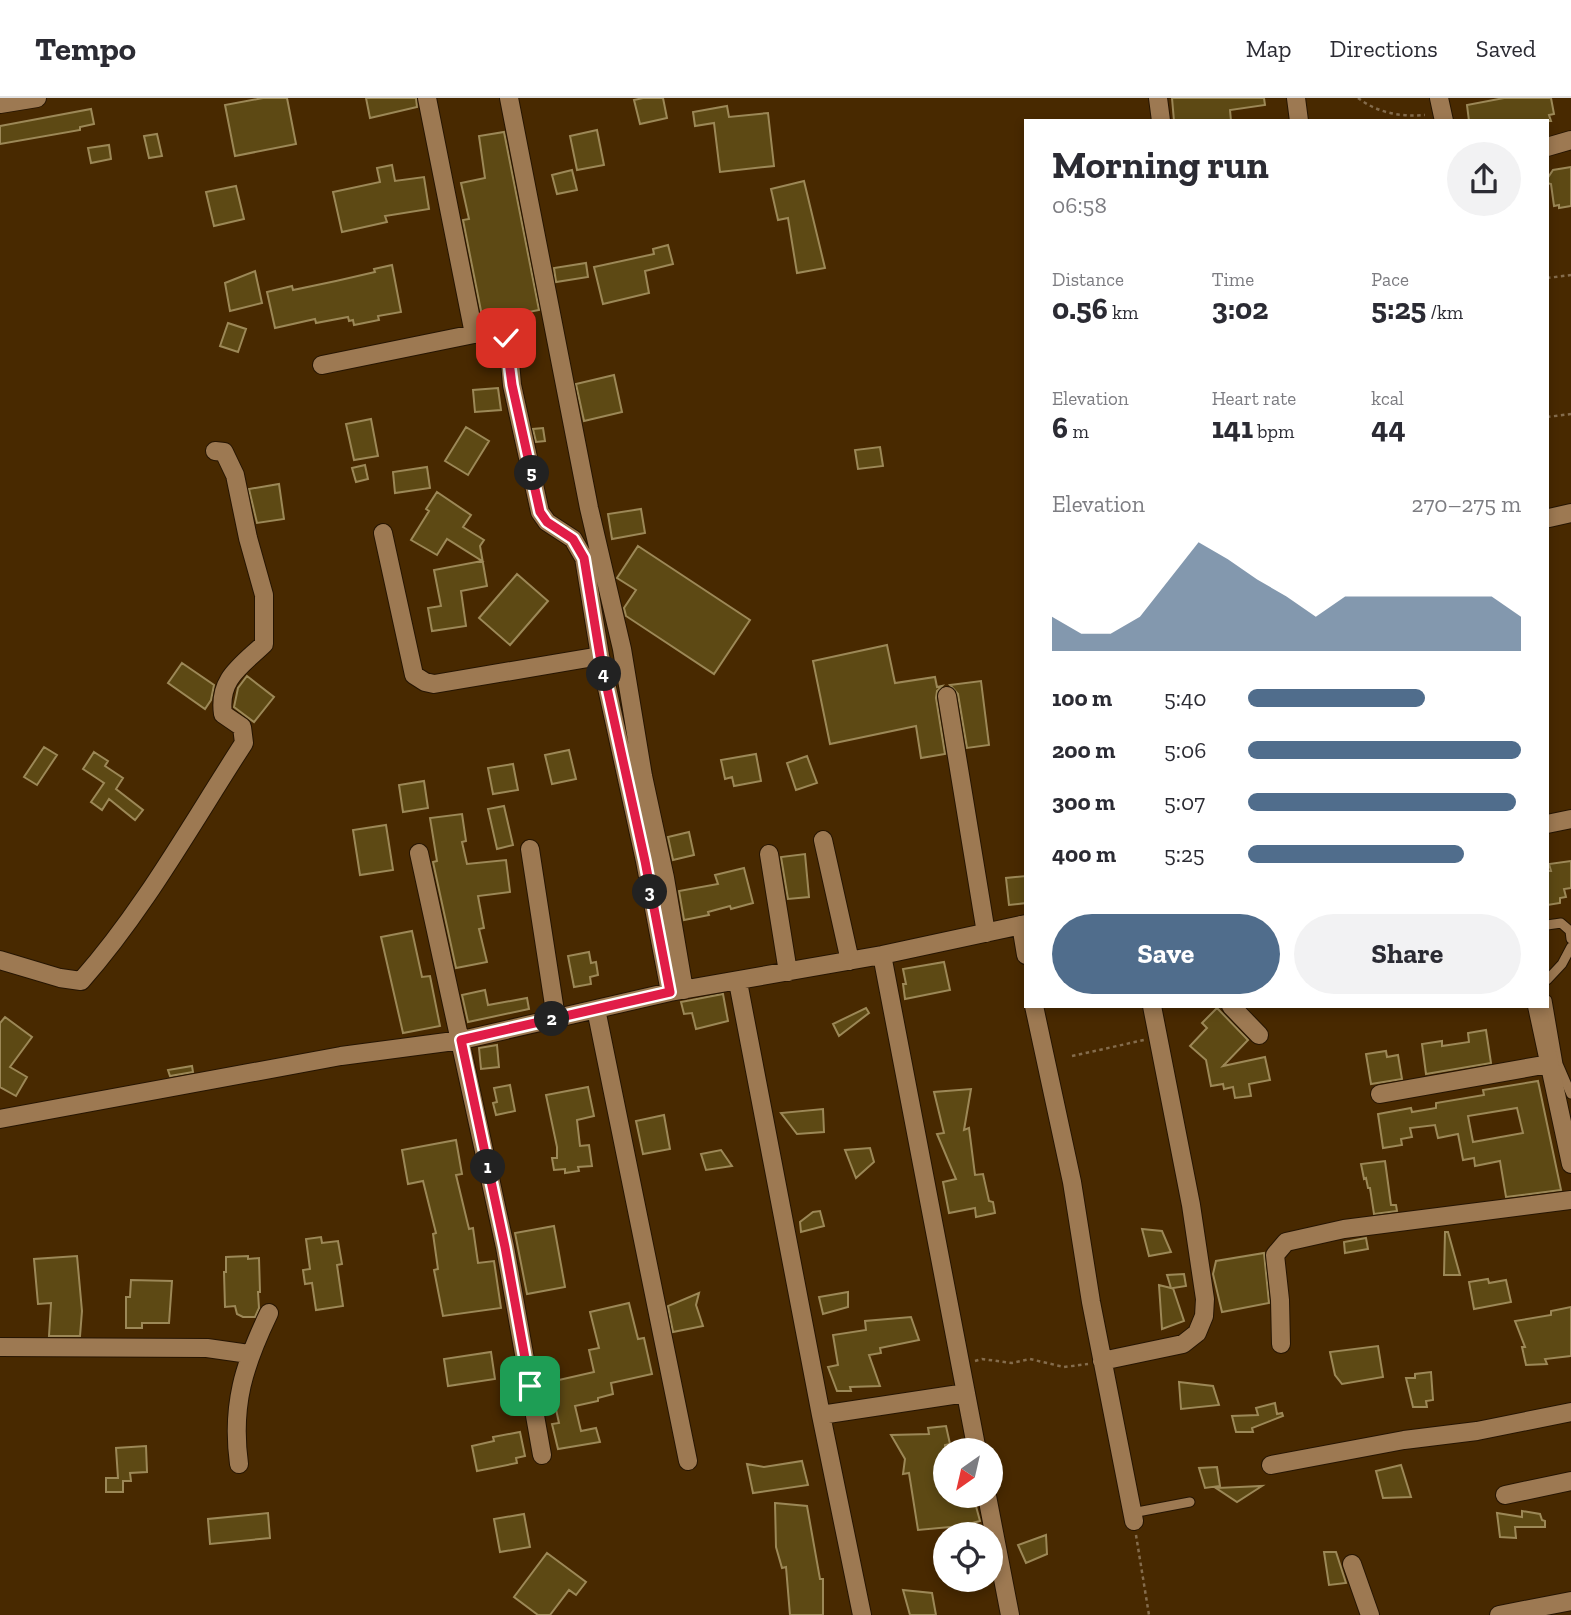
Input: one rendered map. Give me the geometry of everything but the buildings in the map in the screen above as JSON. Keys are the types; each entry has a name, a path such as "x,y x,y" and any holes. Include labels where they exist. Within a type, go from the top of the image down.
{"street":[{"path":"0,104 37,98"},
{"path":"427,98 474,334"},
{"path":"509,98 589,508 622,649 643,776 665,878 677,991"},
{"path":"1158,98 1161,119"},
{"path":"1296,98 1299,119"},
{"path":"1549,146 1571,140"},
{"path":"322,365 474,334 499,331 506,338 512,385 540,512 547,522 573,539 584,558 600,656 677,991"},
{"path":"0,960 60,978 81,981 103,956 155,881 244,743 242,727 223,714 221,699 228,679 264,644 264,595 248,538 235,475 224,452 215,451"},
{"path":"1549,518 1571,513"},
{"path":"383,533 414,675 420,680 434,684 600,656"},
{"path":"947,696 986,933"},
{"path":"1549,824 1571,819"},
{"path":"823,839 850,961"},
{"path":"530,849 556,1018"},
{"path":"419,853 505,1247 542,1455"},
{"path":"769,854 788,972"},
{"path":"0,1119 341,1056 461,1040 677,991 882,955 1023,925"},
{"path":"882,955 975,1438"},
{"path":"738,982 862,1615"},
{"path":"1034,1008 1072,1182 1102,1361 1133,1517"},
{"path":"1102,1361 1184,1344 1197,1333 1204,1316 1205,1299 1191,1205 1153,1008"},
{"path":"1233,1008 1259,1035"},
{"path":"1537,1008 1571,1164"},
{"path":"596,1009 688,1461"},
{"path":"1380,1094 1549,1064"},
{"path":"1281,1344 1275,1255 1286,1242 1345,1228 1571,1200"},
{"path":"239,1464 235,1437 238,1400 249,1354 269,1313"},
{"path":"0,1347 207,1348 249,1354"},
{"path":"821,1415 966,1393"},
{"path":"1271,1465 1404,1440 1477,1431 1571,1412"},
{"path":"1505,1495 1571,1481"},
{"path":"988,1508 1010,1615"},
{"path":"1352,1564 1370,1615"},
{"path":"1499,1615 1571,1601"}],"lane":[{"path":"1549,925 1561,923 1570,931 1571,939"},
{"path":"1549,978 1562,964 1571,947"},
{"path":"1548,1008 1558,1063 1571,1094"},
{"path":"1133,1517 1190,1502"}],"path":[{"path":"1358,98 1382,111 1399,116 1442,111"},
{"path":"1549,278 1571,275"},
{"path":"1549,417 1571,414"},
{"path":"1072,1056 1158,1037"},
{"path":"962,1371 971,1362 982,1359 1012,1363 1030,1359 1064,1367 1078,1367 1102,1361"},
{"path":"1133,1517 1149,1615"}],"route":[{"path":"506,338 512,385 540,512 547,522 576,542 584,558 600,656 645,861 670,992 461,1040 505,1247 530,1386"}]}
